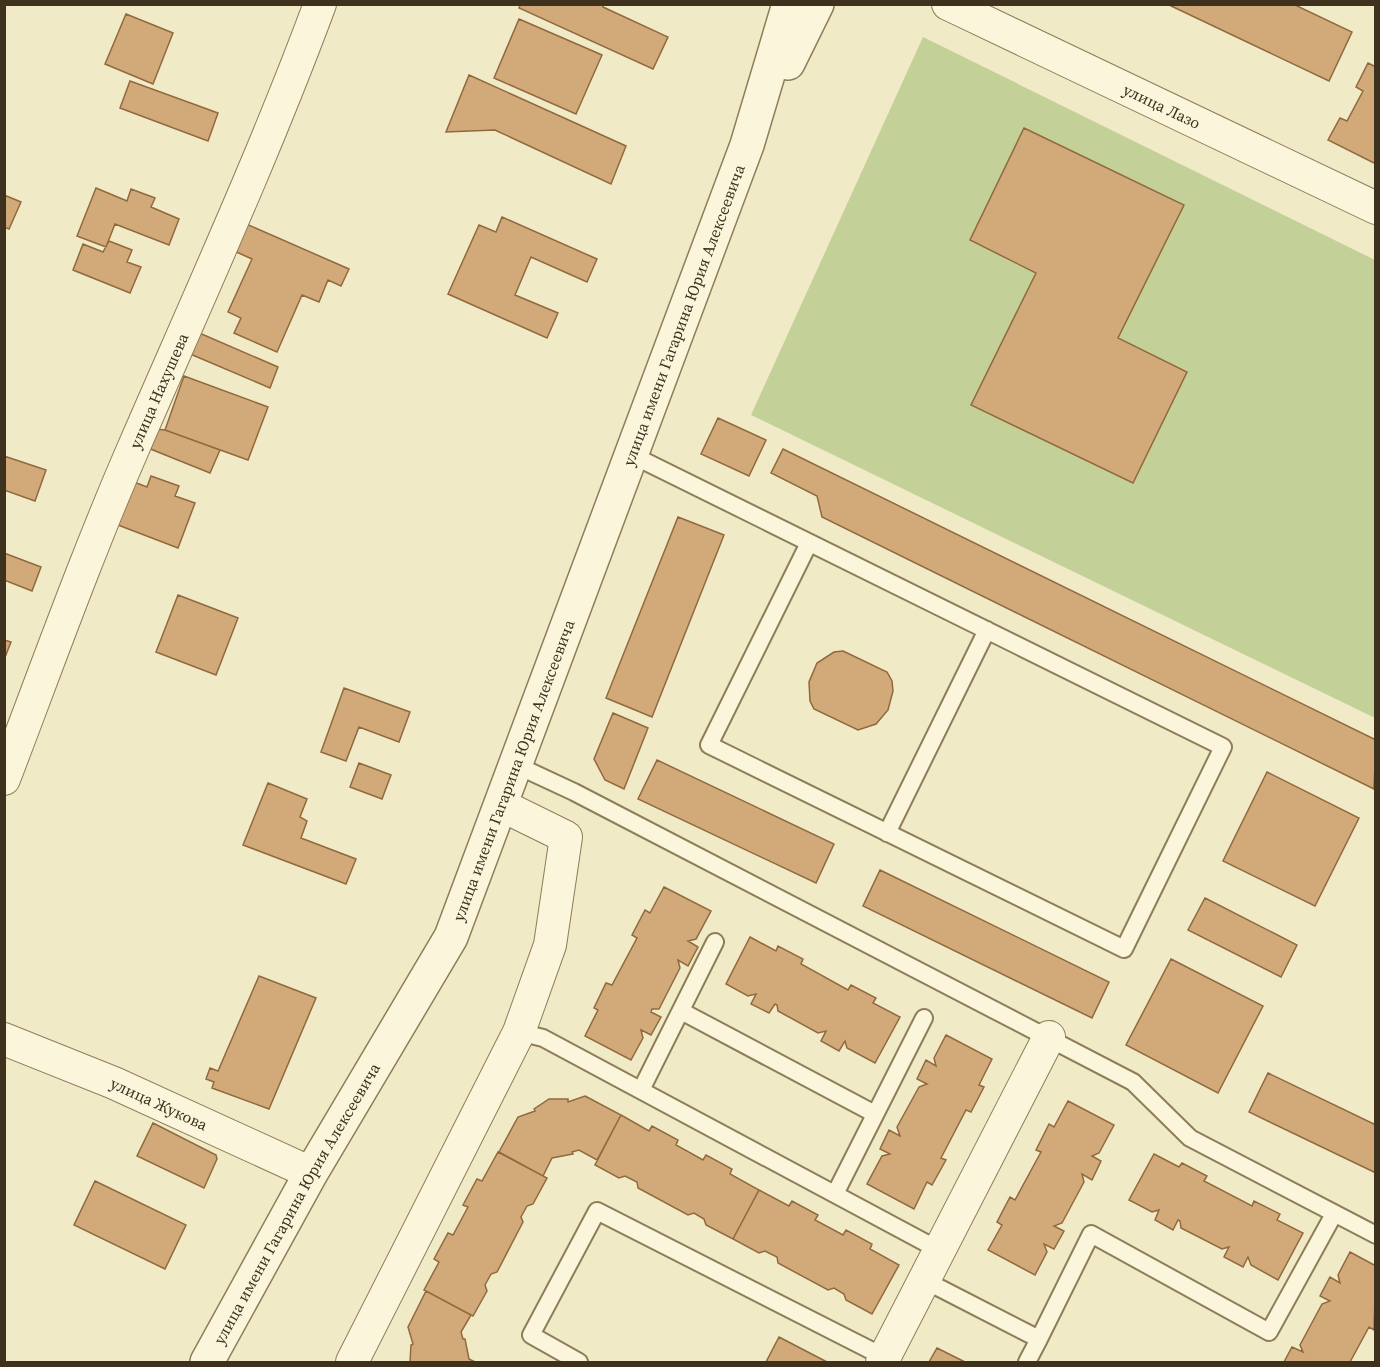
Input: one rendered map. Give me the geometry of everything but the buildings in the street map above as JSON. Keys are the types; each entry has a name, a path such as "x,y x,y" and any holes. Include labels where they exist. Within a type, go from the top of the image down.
{"street":[{"name":"улица Нахушева","path":"4,779 132,451 214,266 300,60 320,4"},
{"name":"улица имени Гагарина Юрия Алексеевича","path":"207,1362 311,1173 451,937 747,146 789,4"},
{"name":"улица имени Гагарина Юрия Алексеевича","path":"747,146 817,4"},
{"name":"улица Лазо","path":"948,4 1376,208"},
{"path":"352,1362 519,1032 549,945 566,837 501,805"},
{"path":"883,1360 1049,1036"},
{"name":"улица Жукова","path":"4,1040 114,1083 311,1173"}],"lane":[{"path":"632,455 1223,747 1124,949 710,745 809,543"},
{"path":"887,833 987,630"},
{"path":"516,765 574,792 1049,1036 1133,1082 1190,1138 1376,1235"},
{"path":"641,1090 715,942"},
{"path":"681,1011 875,1114"},
{"path":"835,1194 924,1018"},
{"path":"519,1032 543,1038 939,1250"},
{"path":"579,1362 531,1335 597,1211 883,1360"},
{"path":"1027,1362 1090,1234 1269,1332 1334,1214"},
{"path":"924,1280 1039,1339"}],"green space":[{"path":"923,37 1375,260 1375,718 751,415"}]}
